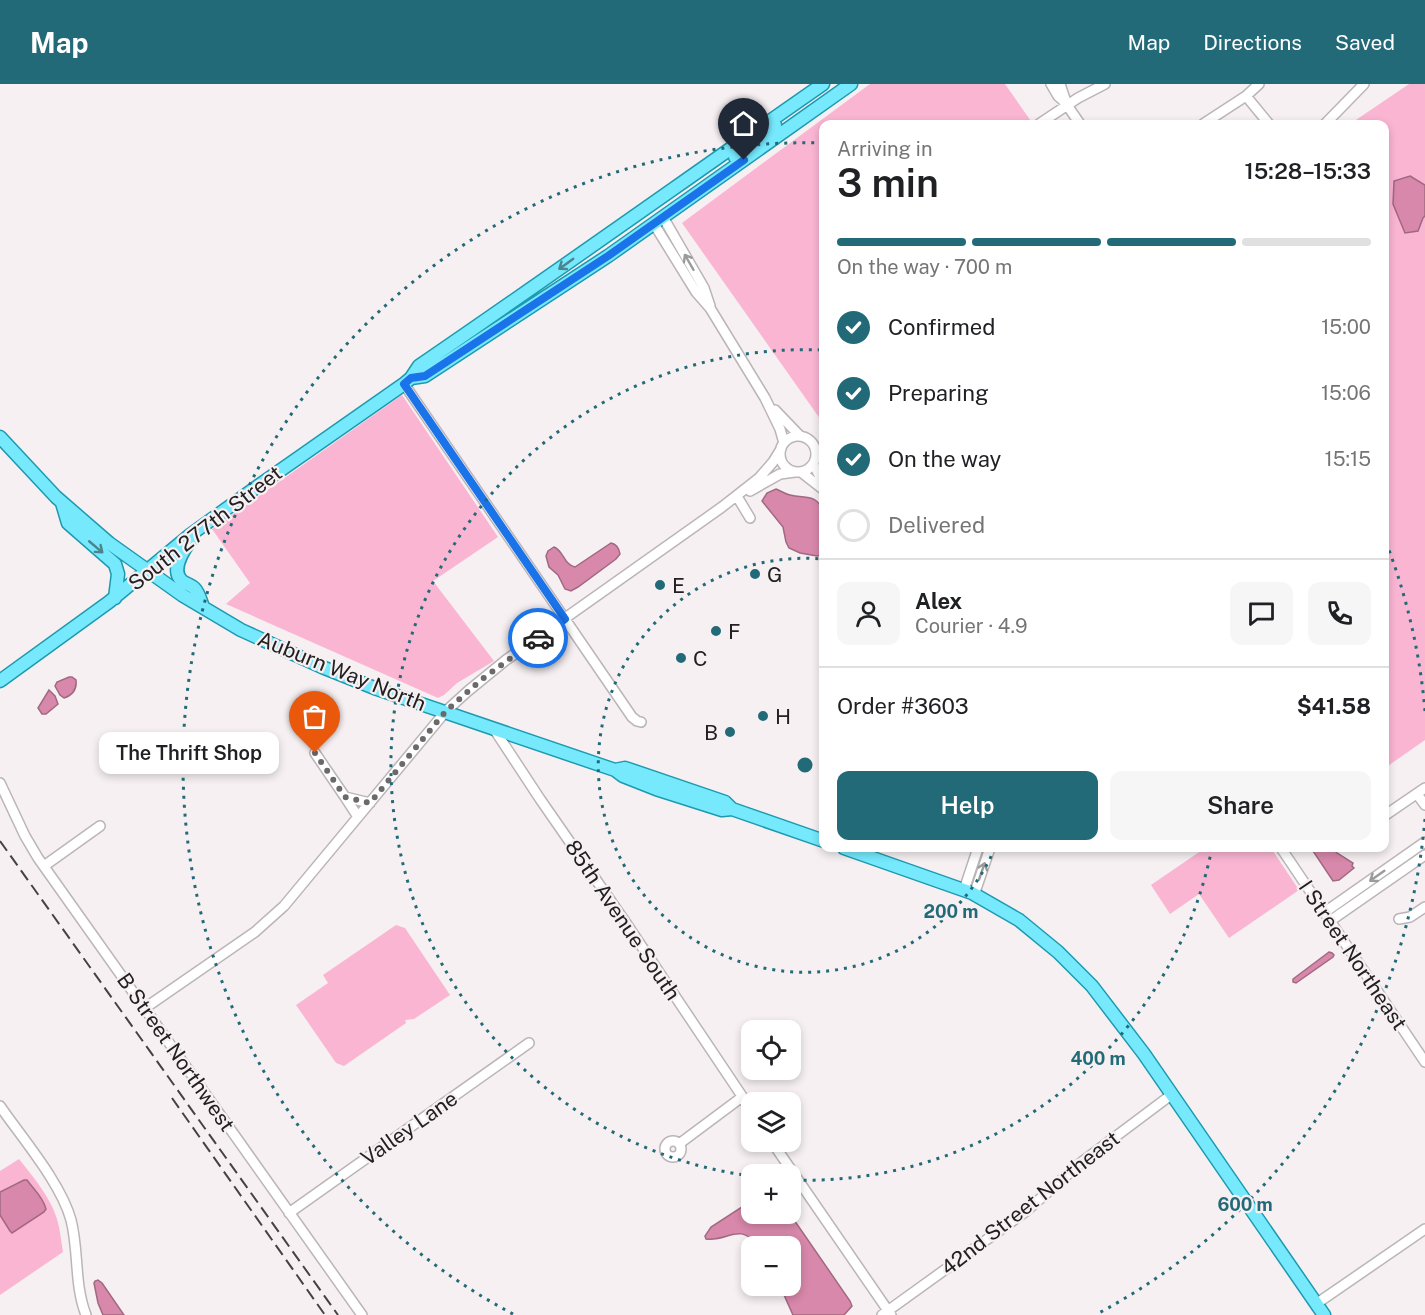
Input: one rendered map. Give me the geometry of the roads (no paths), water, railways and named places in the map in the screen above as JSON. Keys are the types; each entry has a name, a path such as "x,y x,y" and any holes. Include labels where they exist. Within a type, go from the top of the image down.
{"main road":[{"name":"South 277th Street","path":"0,681 115,598 201,527 407,381 419,366 823,84"},
{"path":"811,112 822,96 838,84"},
{"name":"South 277th Street","path":"407,381 425,376 550,295 851,84"},
{"path":"613,230 636,220 658,220 663,208 774,128 784,111"},
{"path":"0,437 61,502 68,523 115,564 118,574 115,598"},
{"name":"Auburn Way North","path":"61,502 109,543 182,594 241,630 322,667 378,689 615,770 623,776 696,802 722,810 731,808"},
{"path":"201,527 185,548 177,569 182,581 196,590 203,607"},
{"name":"Auburn Way North","path":"615,770 626,768 725,802 731,808 819,838"},
{"path":"855,852 969,893 1019,920 1058,952 1092,986 1144,1054 1320,1310"}],"street":[{"path":"1051,84 1077,120"},
{"path":"1060,84 1067,105"},
{"path":"1045,120 1105,84"},
{"path":"1209,120 1246,96 1259,84"},
{"path":"1329,120 1364,84"},
{"path":"1246,96 1266,120"},
{"path":"658,220 696,292 710,308 765,398 780,429 781,461 789,470 798,472 819,487"},
{"path":"407,381 632,717 641,722"},
{"path":"722,507 771,478 786,472 806,471 814,465 816,457 811,441 800,436 788,425 765,398"},
{"path":"145,1008 255,932 284,906 446,711 468,691 506,660 722,507 759,478 782,446 794,436 800,436"},
{"path":"814,465 819,475"},
{"path":"738,498 750,518"},
{"name":"85th Avenue South","path":"494,729 741,1096"},
{"path":"315,753 358,817"},
{"name":"B Street Northwest","path":"0,783 30,847 362,1315"},
{"path":"1389,813 1421,791 1425,805"},
{"path":"345,797 370,803"},
{"path":"44,866 100,826"},
{"path":"1327,916 1425,842"},
{"path":"969,893 977,852"},
{"path":"969,893 988,852"},
{"name":"I Street Northeast","path":"1284,852 1425,1062"},
{"path":"1327,916 1425,855"},
{"path":"1399,920 1410,917 1425,907"},
{"name":"Valley Lane","path":"289,1213 529,1043"},
{"name":"42nd Street Northeast","path":"887,1314 1024,1212 1083,1161 1171,1095"},
{"path":"679,1144 741,1098"},
{"path":"0,1107 48,1175 66,1207 72,1227 78,1285 86,1315"},
{"path":"779,1152 887,1314"},
{"path":"1320,1310 1425,1229"}],"railway":[{"path":"0,841 338,1315"},
{"path":"172,1098 325,1315"}],"place":[{"name":"G","path":"755,574"},
{"name":"E","path":"660,585"},
{"name":"F","path":"716,631"},
{"name":"C","path":"681,658"},
{"name":"H","path":"763,716"},
{"name":"B","path":"730,732"},
{"name":"The Thrift Shop","path":"315,753"}]}
